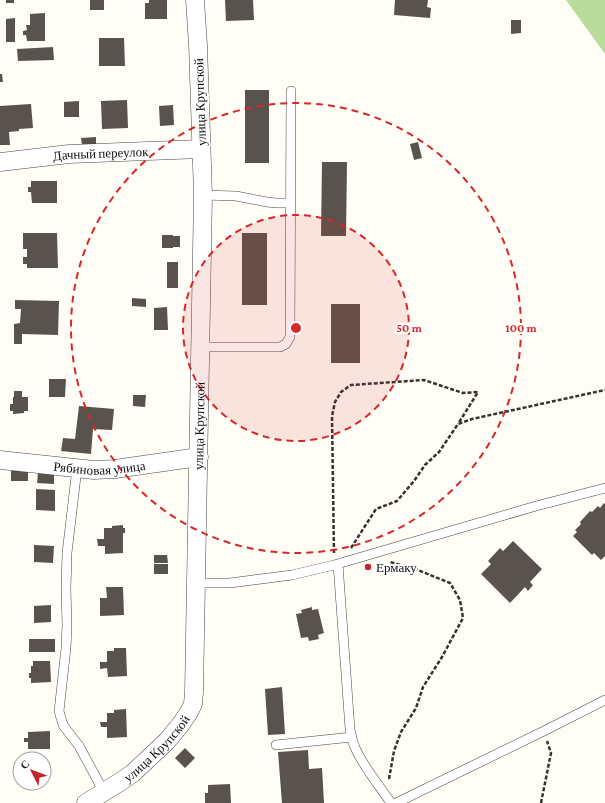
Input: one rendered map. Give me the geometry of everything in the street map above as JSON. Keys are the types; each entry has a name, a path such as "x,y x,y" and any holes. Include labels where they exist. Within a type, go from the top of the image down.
{"street":[{"name":"улица Крупской","path":"86,803 133,773 152,756 181,724 193,704 203,195 195,0"},
{"name":"Дачный переулок","path":"0,162 69,154 202,149"},
{"name":"Рябиновая улица","path":"0,460 94,470 115,469 199,457"}],"lane":[{"path":"201,347 280,346 286,344 290,337 291,91"},
{"path":"203,195 236,196 267,202 291,203"},
{"path":"77,468 67,553 66,648 59,711 63,725 80,746 104,792"},
{"path":"196,583 230,583 292,575 339,564 536,506 605,488"},
{"path":"339,564 349,721 353,743 358,755 388,799"},
{"path":"396,803 605,700"},
{"path":"276,745 352,737"}],"path":[{"path":"424,380 463,392 478,392 439,452 425,465 414,481 397,500 376,509 339,564 332,416 335,402 341,392 351,384 424,380"},
{"path":"458,424 472,419 604,390"},
{"path":"368,555 415,569 450,583 460,600 464,618 423,687 416,708 401,732 394,751 388,799"},
{"path":"540,803 551,753 544,731"}],"green space":[{"path":"566,0 605,0 605,54"}],"building":[{"path":"6,0 14,0 14,3 6,3"},
{"path":"90,0 104,0 104,10 90,10"},
{"path":"149,0 167,0 167,19 145,19 145,3 149,3"},
{"path":"225,0 253,0 254,20 226,21"},
{"path":"395,0 428,0 427,7 431,8 430,18 394,15"},
{"path":"45,13 45,41 27,41 26,35 23,35 23,31 27,30 26,25 30,25 30,14"},
{"path":"15,18 15,42 6,42 6,19"},
{"path":"511,20 521,20 521,33 511,34"},
{"path":"99,38 124,38 125,66 99,66"},
{"path":"53,47 54,60 18,61 17,49"},
{"path":"0,74 2,74 3,82 0,82"},
{"path":"245,90 269,90 269,163 245,163"},
{"path":"127,100 128,128 102,129 101,101"},
{"path":"79,101 79,117 64,117 64,102"},
{"path":"31,104 33,128 19,129 19,131 9,132 10,145 0,145 0,106"},
{"path":"173,105 174,125 160,126 159,106"},
{"path":"96,137 96,145 82,145 81,138"},
{"path":"418,142 422,158 414,160 410,144"},
{"path":"322,162 347,162 346,236 321,236"},
{"path":"31,181 57,181 57,203 32,203 31,192 28,192 28,187 31,187"},
{"path":"23,233 57,233 58,268 27,268 27,264 23,264 23,257 27,257 27,249 23,249"},
{"path":"242,233 267,233 267,305 242,305"},
{"path":"162,235 180,236 180,247 162,248"},
{"path":"167,262 178,262 178,288 167,288"},
{"path":"132,298 146,299 146,307 132,306"},
{"path":"15,300 59,301 58,335 22,334 22,344 14,344 14,324 20,323 21,309 15,309"},
{"path":"331,304 360,304 360,363 331,363"},
{"path":"167,307 168,330 154,330 154,308"},
{"path":"49,379 66,379 65,397 49,397"},
{"path":"14,391 22,391 22,397 28,397 28,411 13,414 13,411 10,411 10,404 13,404"},
{"path":"133,395 146,395 145,407 133,406"},
{"path":"79,406 114,409 112,430 93,429 91,454 61,451 63,438 75,439"},
{"path":"11,471 28,471 28,481 11,481"},
{"path":"38,473 54,474 54,484 37,483"},
{"path":"36,489 55,490 55,511 36,510"},
{"path":"604,503 605,556 601,560 594,553 592,555 573,536 577,532 575,530 581,524 580,522 590,511 592,512 598,506 600,508"},
{"path":"123,525 123,528 125,528 125,533 123,533 123,553 105,554 105,546 98,546 97,539 104,539 104,528 112,528 112,526"},
{"path":"513,541 542,569 530,582 533,585 528,591 525,587 510,603 481,574 491,564 488,561 500,548 503,551"},
{"path":"34,545 54,546 53,563 34,562"},
{"path":"154,555 167,555 168,563 154,563"},
{"path":"154,564 168,564 168,574 154,574"},
{"path":"106,587 123,587 124,615 100,616 100,598 107,598"},
{"path":"51,605 51,622 34,623 34,606"},
{"path":"312,607 312,610 318,609 324,633 318,635 319,639 309,641 308,637 301,638 296,614 302,613 301,610"},
{"path":"29,639 55,639 55,652 29,652"},
{"path":"114,648 126,648 127,676 108,677 107,668 100,669 100,662 107,662 107,651 114,651"},
{"path":"33,661 50,661 51,682 31,683 29,673 31,673"},
{"path":"282,687 285,734 268,735 265,689"},
{"path":"126,709 127,737 107,738 107,727 101,727 100,722 107,722 107,713 114,713 114,710"},
{"path":"50,731 50,749 28,749 28,742 24,742 24,738 28,738 28,732"},
{"path":"185,748 195,758 185,768 175,758"},
{"path":"308,750 309,769 322,768 324,803 282,803 278,752"},
{"path":"230,784 231,803 205,803 205,793 208,793 208,785"}],"place":[{"name":"Ермаку","path":"368,567"}]}
